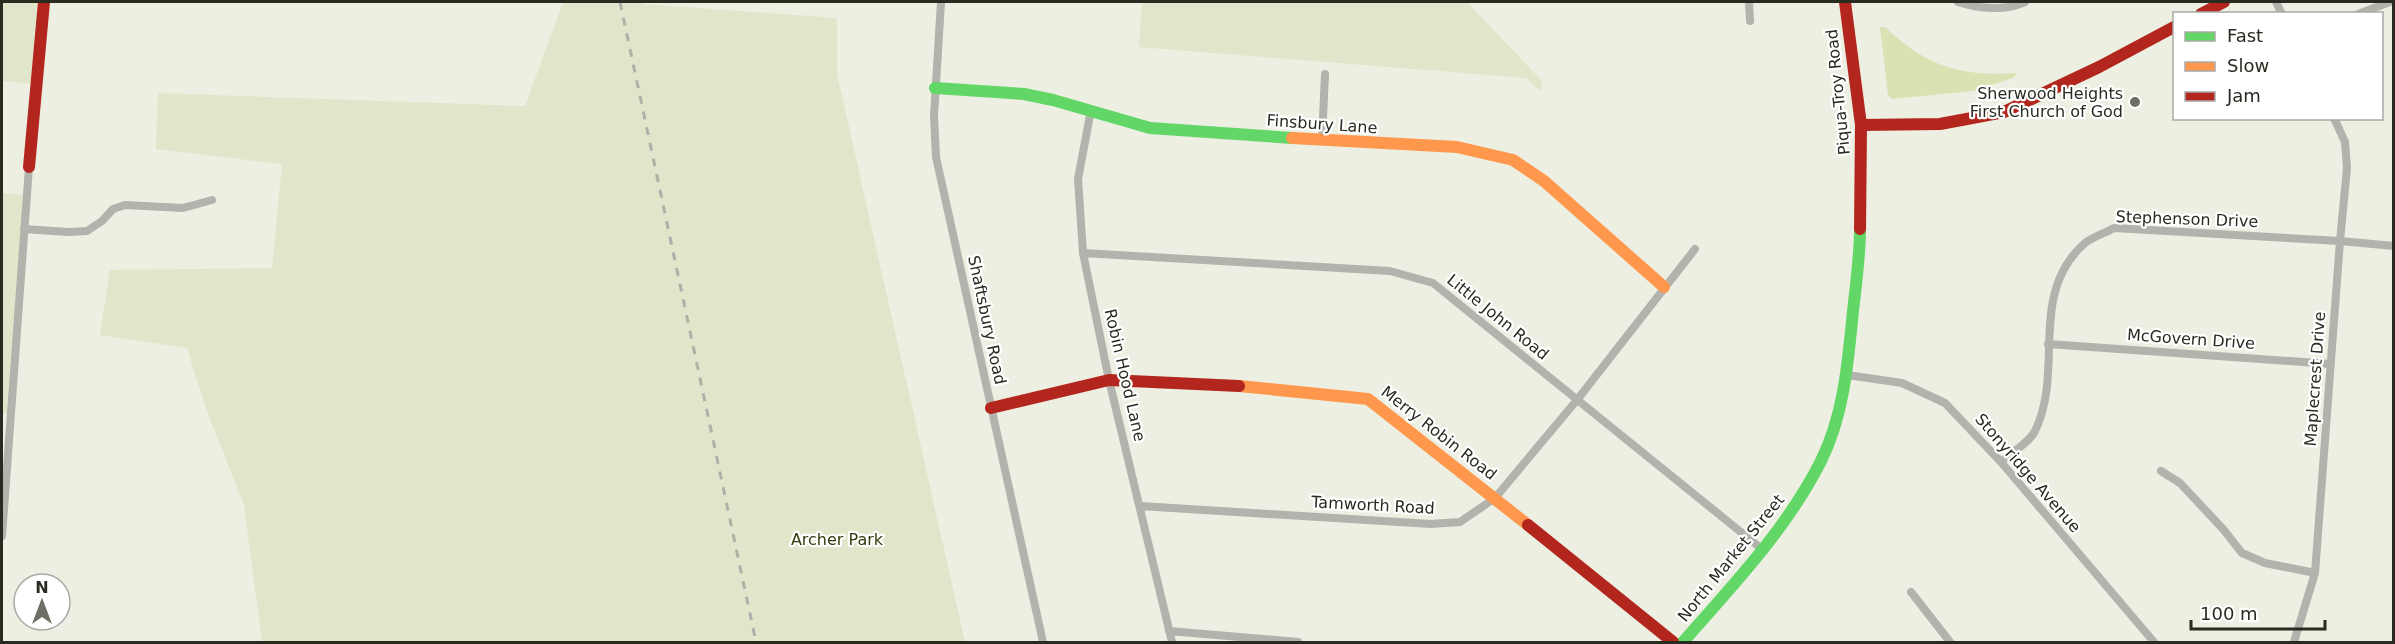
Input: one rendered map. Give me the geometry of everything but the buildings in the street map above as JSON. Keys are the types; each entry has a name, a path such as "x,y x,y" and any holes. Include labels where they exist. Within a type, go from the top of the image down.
{"street":[{"path":"2,536 24,229 44,2"},
{"name":"Shaftsbury Road","path":"941,2 935,88 936,157 1043,642"},
{"path":"1749,2 1750,21"},
{"name":"Piqua-Troy Road","path":"1845,2 1861,125 1860,214"},
{"path":"1958,2 1987,8 2014,7 2025,2"},
{"path":"2205,12 2224,2"},
{"path":"2363,12 2390,2"},
{"path":"1861,125 1940,124 2004,112 2173,28"},
{"path":"1322,140 1325,74"},
{"name":"Finsbury Lane","path":"935,88 1024,94 1091,110 1150,128 1456,147 1514,160 1544,181 1664,287"},
{"name":"Robin Hood Lane","path":"1091,110 1078,179 1083,253 1109,380 1172,642"},
{"name":"Maplecrest Drive","path":"2294,642 2314,573 2347,168 2345,142 2335,120"},
{"path":"24,229 87,231 102,221 113,209 125,206 183,208 212,200"},
{"name":"North Market Street","path":"1683,642 1762,550 1797,504 1822,459 1842,400 1847,375 1860,242 1860,214"},
{"name":"Stephenson Drive","path":"2001,462 2035,433 2047,381 2052,299 2064,266 2086,242 2114,228 2394,246"},
{"name":"Tamworth Road","path":"1140,506 1431,524 1460,522 1495,498 1577,400 1695,249"},
{"name":"Little John Road","path":"1083,253 1390,271 1432,283 1762,550"},
{"name":"McGovern Drive","path":"2048,344 2331,364"},
{"name":"Stonyridge Avenue","path":"1847,375 1902,382 1945,403 2001,462 2154,642"},
{"name":"Merry Robin Road","path":"991,408 1109,380 1217,384 1368,399 1673,642"},
{"path":"2161,471 2180,483 2242,553 2265,563 2314,573"},
{"path":"1911,591 1950,642"},
{"path":"1169,631 1298,642"}],"green space":[{"path":"2,2 44,2 36,84 2,81"},
{"name":"Archer Park","path":"563,2 642,2 643,4 837,18 837,74 965,642 757,642 752,622 756,642 262,642 244,505 206,409 187,348 100,335 110,270 272,268 282,164 156,149 158,93 525,106"},
{"path":"1142,2 1467,2 1543,82 1540,91 1526,78 1139,47"},
{"path":"2,193 27,195 10,414 2,413"}],"shaded area":[{"path":"1880,27 1885,27 1930,60 1945,66 1978,73 2016,73 2015,77 1973,91 1892,99 1888,95"}],"railway":[{"path":"620,2 756,642"}],"traffic: fast":[{"path":"935,88 1024,94 1150,128 1292,138"},
{"path":"1683,642 1775,534 1807,486 1829,443 1840,407 1847,369 1860,229"}],"traffic: slow":[{"path":"1292,138 1457,147 1513,160 1544,181 1664,287"},
{"path":"1239,386 1368,399 1528,525"}],"traffic: jam":[{"path":"29,167 44,2"},
{"path":"1845,2 1861,125 1860,229"},
{"path":"2205,12 2224,2"},
{"path":"1861,125 1940,124 2004,112 2099,67 2173,28"},
{"path":"991,408 1109,380 1239,386"},
{"path":"1528,525 1673,642"}],"place":[{"name":"Sherwood Heights First Church of God","path":"2135,102"}]}
